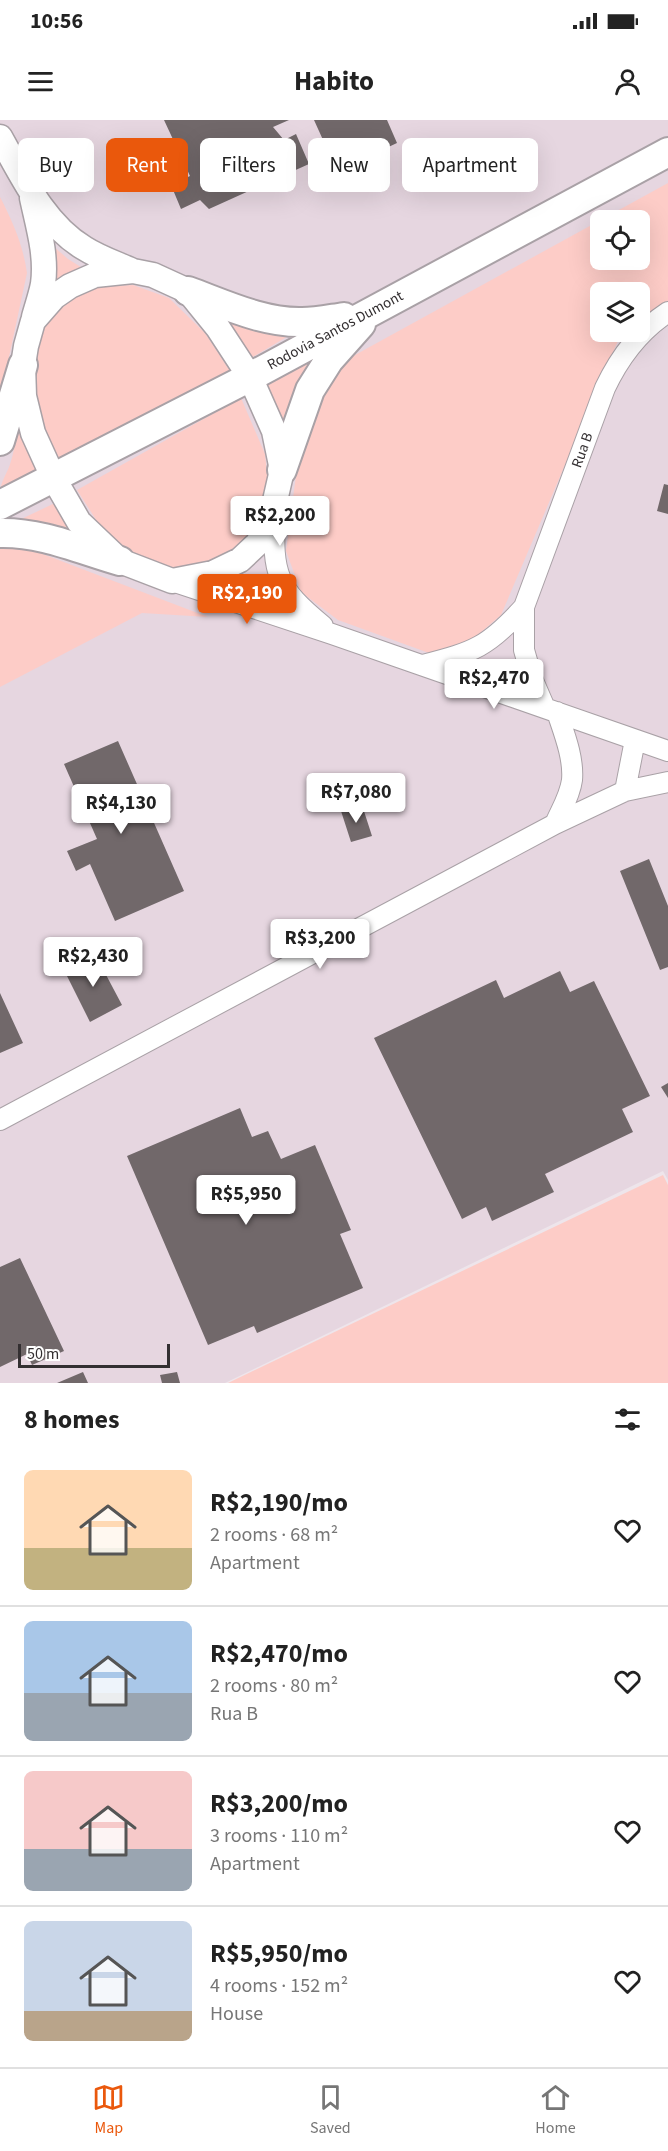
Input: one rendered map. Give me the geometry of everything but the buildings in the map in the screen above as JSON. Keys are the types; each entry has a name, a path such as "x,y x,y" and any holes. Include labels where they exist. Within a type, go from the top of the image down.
{"highway":[{"name":"Rodovia Santos Dumont","path":"0,506 250,376 668,152"},
{"path":"188,291 261,316 285,321 319,321 354,315 375,308"},
{"path":"282,470 310,390 337,350 375,308"},
{"path":"0,441 23,365"},
{"path":"0,533 40,536 120,561"}],"main road":[{"path":"0,137 31,193 57,224 83,248 188,291 218,328 250,376 274,431 282,470 269,527 257,544 240,560 213,573 172,581 120,561 79,522 53,477 33,433 24,396 23,365 43,283 44,260 31,193"},
{"path":"33,321 54,297 70,286 108,272 133,270"}],"street":[{"name":"Rua B","path":"524,607 605,388 616,365 633,342 652,323 668,312"},
{"path":"275,507 273,548 275,566 281,583 292,599 332,634"},
{"path":"172,581 423,665 668,751"},
{"path":"423,665 479,648 505,629 524,607"},
{"path":"524,607 524,650 532,678 551,710 568,748 572,766 572,780 567,798 555,824"},
{"path":"625,791 635,740"},
{"path":"0,1120 555,824 625,791 668,782"}],"shaded area":[{"path":"0,120 668,120 668,1180 663,1171 225,1383 0,1383"},
{"path":"668,183 668,307 650,318 650,282 590,282 590,342 617,342 501,615 473,639 429,653 338,620 301,592 286,551 297,468 335,366 590,226 590,270 650,270 650,210 619,210"},
{"path":"0,197 17,234 27,273 0,399"},
{"path":"53,246 84,269 52,286"},
{"path":"133,285 169,298 205,333 230,371 61,464 42,423 33,381 37,342 47,320 69,297 96,287"},
{"path":"219,316 290,335 246,361"},
{"path":"313,356 298,382 279,434 261,385"},
{"path":"241,398 265,454 269,492 258,530 233,555 191,571 170,571 121,554 77,490"},
{"path":"22,428 39,472 0,494 16,439"},
{"path":"57,502 82,542 13,523"},
{"path":"0,547 27,548 208,617 142,613 0,687"},
{"path":"663,1175 668,1185 668,1383 228,1383"}]}
